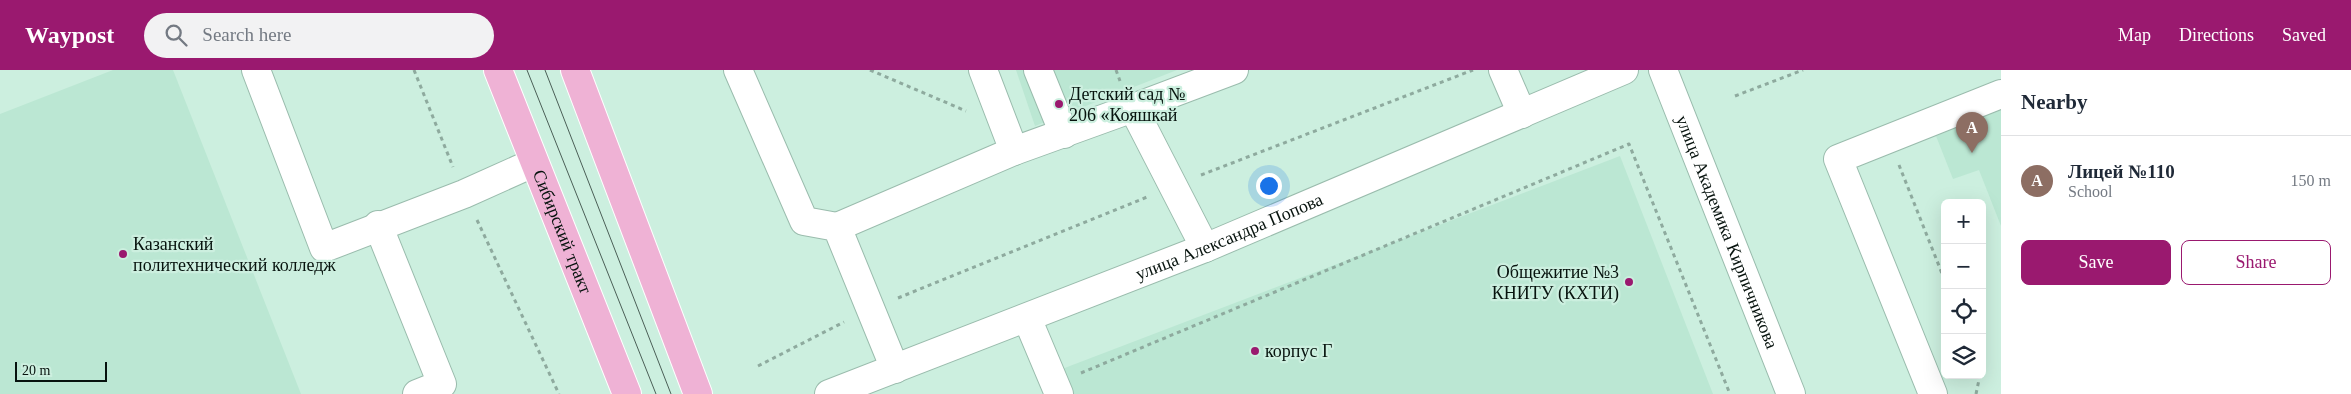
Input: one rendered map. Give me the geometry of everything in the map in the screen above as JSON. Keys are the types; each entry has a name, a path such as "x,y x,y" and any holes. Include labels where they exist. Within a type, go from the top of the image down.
{"main road":[{"name":"Сибирский тракт","path":"498,70 533,163 627,394"},
{"path":"575,70 698,394"}],"street":[{"path":"256,70 324,248 378,225 464,194 533,163"},
{"path":"738,70 804,221 837,227 1014,151 1133,108 1201,76 1234,70"},
{"path":"982,70 1014,151"},
{"path":"1038,70 1064,134"},
{"path":"1503,70 1522,114"},
{"name":"улица Александра Попова","path":"829,394 1205,248 1624,70"},
{"name":"улица Академика Кирпичникова","path":"1663,70 1790,394"},
{"path":"1933,394 1838,159 2001,94"},
{"path":"1133,108 1205,248"},
{"path":"378,225 442,384 417,394"},
{"path":"837,227 895,369"},
{"path":"1027,318 1057,389"}],"path":[{"path":"414,70 464,194 558,394"},
{"path":"870,70 969,112"},
{"path":"758,366 870,309 1173,186 1474,70"},
{"path":"1735,96 1803,70"},
{"path":"1888,139 1941,271"},
{"path":"1057,389 1629,144 1730,394"},
{"path":"1976,394 1979,379"}],"shaded area":[{"name":"Казанский политехнический колледж","path":"113,70 173,70 301,394 0,394 0,114"},
{"name":"Детский сад № 206 «Кояшкай","path":"1016,70 1177,70 1035,126"},
{"path":"2001,110 2001,226 1979,170 1953,179 1936,136"},
{"path":"1620,156 1713,394 1071,394 1062,369"}],"tram line":[{"path":"527,70 656,394"},
{"path":"545,70 671,394"}],"place":[{"name":"Детский сад № 206 «Кояшкай","path":"1059,104"},
{"name":"Лицей №110","path":"1972,153"},
{"name":"Казанский политехнический колледж","path":"123,254"},
{"name":"Общежитие №3 КНИТУ (КХТИ)","path":"1629,282"},
{"name":"корпус Г","path":"1255,351"}]}
